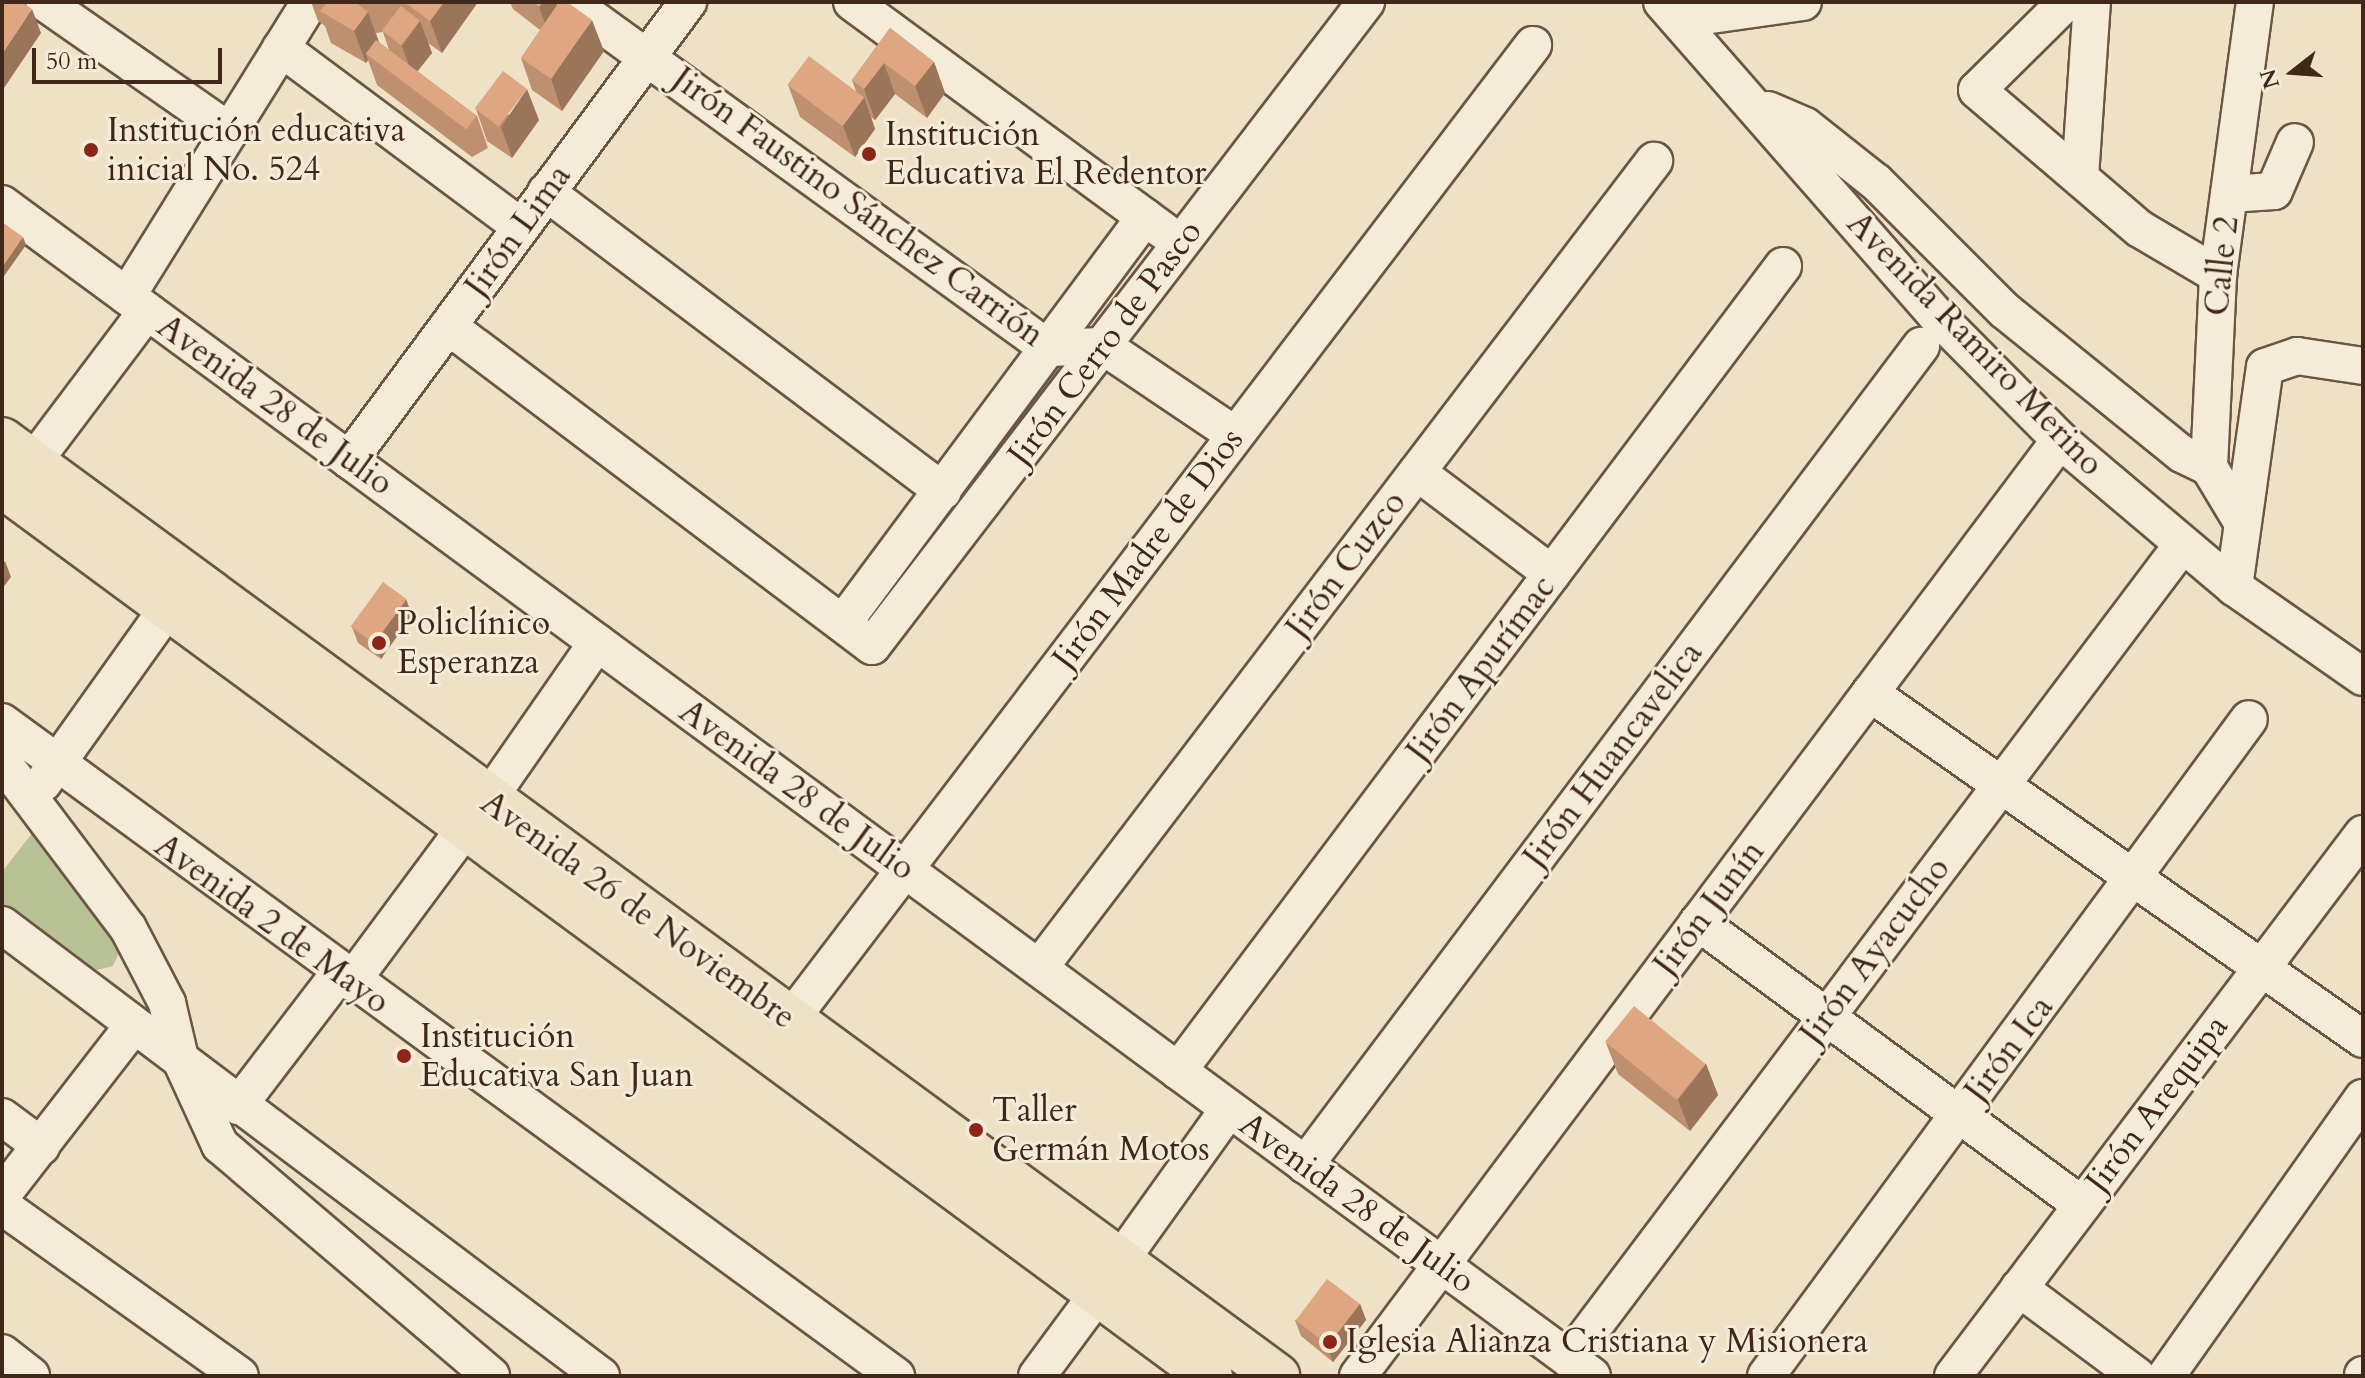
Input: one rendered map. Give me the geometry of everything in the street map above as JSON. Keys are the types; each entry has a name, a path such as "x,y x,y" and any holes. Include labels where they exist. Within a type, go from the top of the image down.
{"main road":[{"name":"Avenida 26 de Noviembre","path":"12,470 165,612 790,1020 1109,1278 1210,1376"},
{"name":"Avenida 26 de Noviembre","path":"12,470 475,816 781,1063 1109,1278 1277,1376"}],"street":[{"path":"44,2 229,131"},
{"path":"12,470 137,303 229,131 310,2"},
{"name":"Jirón Faustino Sánchez Carrión","path":"570,2 1048,348 1103,346"},
{"name":"Jirón Lima","path":"349,460 688,2"},
{"path":"852,2 1181,243"},
{"name":"Jirón Cerro de Pasco","path":"1145,217 843,623 872,646 1366,2"},
{"name":"Avenida Ramiro Merino","path":"1662,2 1698,15 1758,106 1936,315 2060,440 2234,587 2363,677"},
{"path":"1698,15 1803,2"},
{"path":"2066,2 1977,90 2140,229 2218,275"},
{"path":"2080,177 2092,2"},
{"name":"Calle 2","path":"2209,467 2218,275 2255,2"},
{"name":"Jirón Madre de Dios","path":"781,1063 790,1020 1533,45"},
{"path":"281,48 521,227"},
{"path":"1758,106 1805,126 1876,182 2021,324 2182,454 2209,467 2242,522"},
{"path":"2229,194 2274,191 2295,142"},
{"name":"Jirón Cuzco","path":"1039,968 1654,161"},
{"path":"546,192 943,491"},
{"name":"Avenida 28 de Julio","path":"2,204 1580,1367"},
{"name":"Jirón Apurímac","path":"1178,1071 1783,266"},
{"path":"448,326 843,623"},
{"path":"1103,346 1235,435"},
{"name":"Jirón Huancavelica","path":"1305,1165 1921,346"},
{"path":"2234,587 2265,367 2297,356 2363,366"},
{"name":"Jirón Junín","path":"1358,1376 2060,440"},
{"path":"1417,472 1552,574"},
{"name":"Jirón Ayacucho","path":"1580,1367 1826,1016 2183,544"},
{"path":"32,799 165,612"},
{"path":"238,1106 475,816 597,643"},
{"path":"1870,693 2363,1039"},
{"name":"Jirón Ica","path":"1766,1376 2135,879 2249,719"},
{"name":"Avenida 2 de Mayo","path":"2,722 345,978 896,1376"},
{"path":"2,761 128,928 167,1003 180,1058 220,1145 470,1370"},
{"name":"Jirón Arequipa","path":"1953,1376 2260,966 2363,834"},
{"path":"1698,922 2082,1205"},
{"path":"2,925 133,1026 180,1058 238,1106 601,1376"},
{"path":"2,1195 133,1026"},
{"path":"2166,1376 2363,1098"},
{"path":"1037,1376 1229,1109"},
{"path":"2,1117 41,1146"},
{"path":"2,1206 240,1376"},
{"path":"2019,1288 2137,1376"},
{"path":"2,1353 31,1376"}],"green space":[{"path":"1059,356 1076,357 879,621 865,609"},
{"path":"39,824 124,942 113,966 97,970 2,907 2,872"}],"building":[{"path":"2,2 22,2 32,9 2,54"},
{"path":"323,2 355,2 368,12 354,31 320,11 326,4"},
{"path":"404,2 444,2 430,21"},
{"path":"559,2 567,2 592,20 551,79 521,58"},
{"path":"401,6 420,21 401,45 382,30"},
{"path":"890,28 934,62 915,86 884,63 864,89 852,80"},
{"path":"376,40 477,116 466,129 366,54"},
{"path":"809,56 864,98 842,126 787,85"},
{"path":"503,71 527,89 499,127 475,109"},
{"path":"2,222 23,237 2,267"},
{"path":"383,582 406,599 374,644 351,626"},
{"path":"1634,1006 1705,1064 1677,1100 1605,1042"},
{"path":"1327,1279 1360,1304 1328,1345 1296,1321"}],"place":[{"name":"Institución educativa inicial No. 524","path":"91,150"},
{"name":"Institución Educativa El Redentor","path":"869,154"},
{"name":"Policlínico Esperanza","path":"379,643"},
{"name":"Institución Educativa San Juan","path":"404,1056"},
{"name":"Taller Germán Motos","path":"976,1130"},
{"name":"Iglesia Alianza Cristiana y Misionera","path":"1330,1342"}]}
